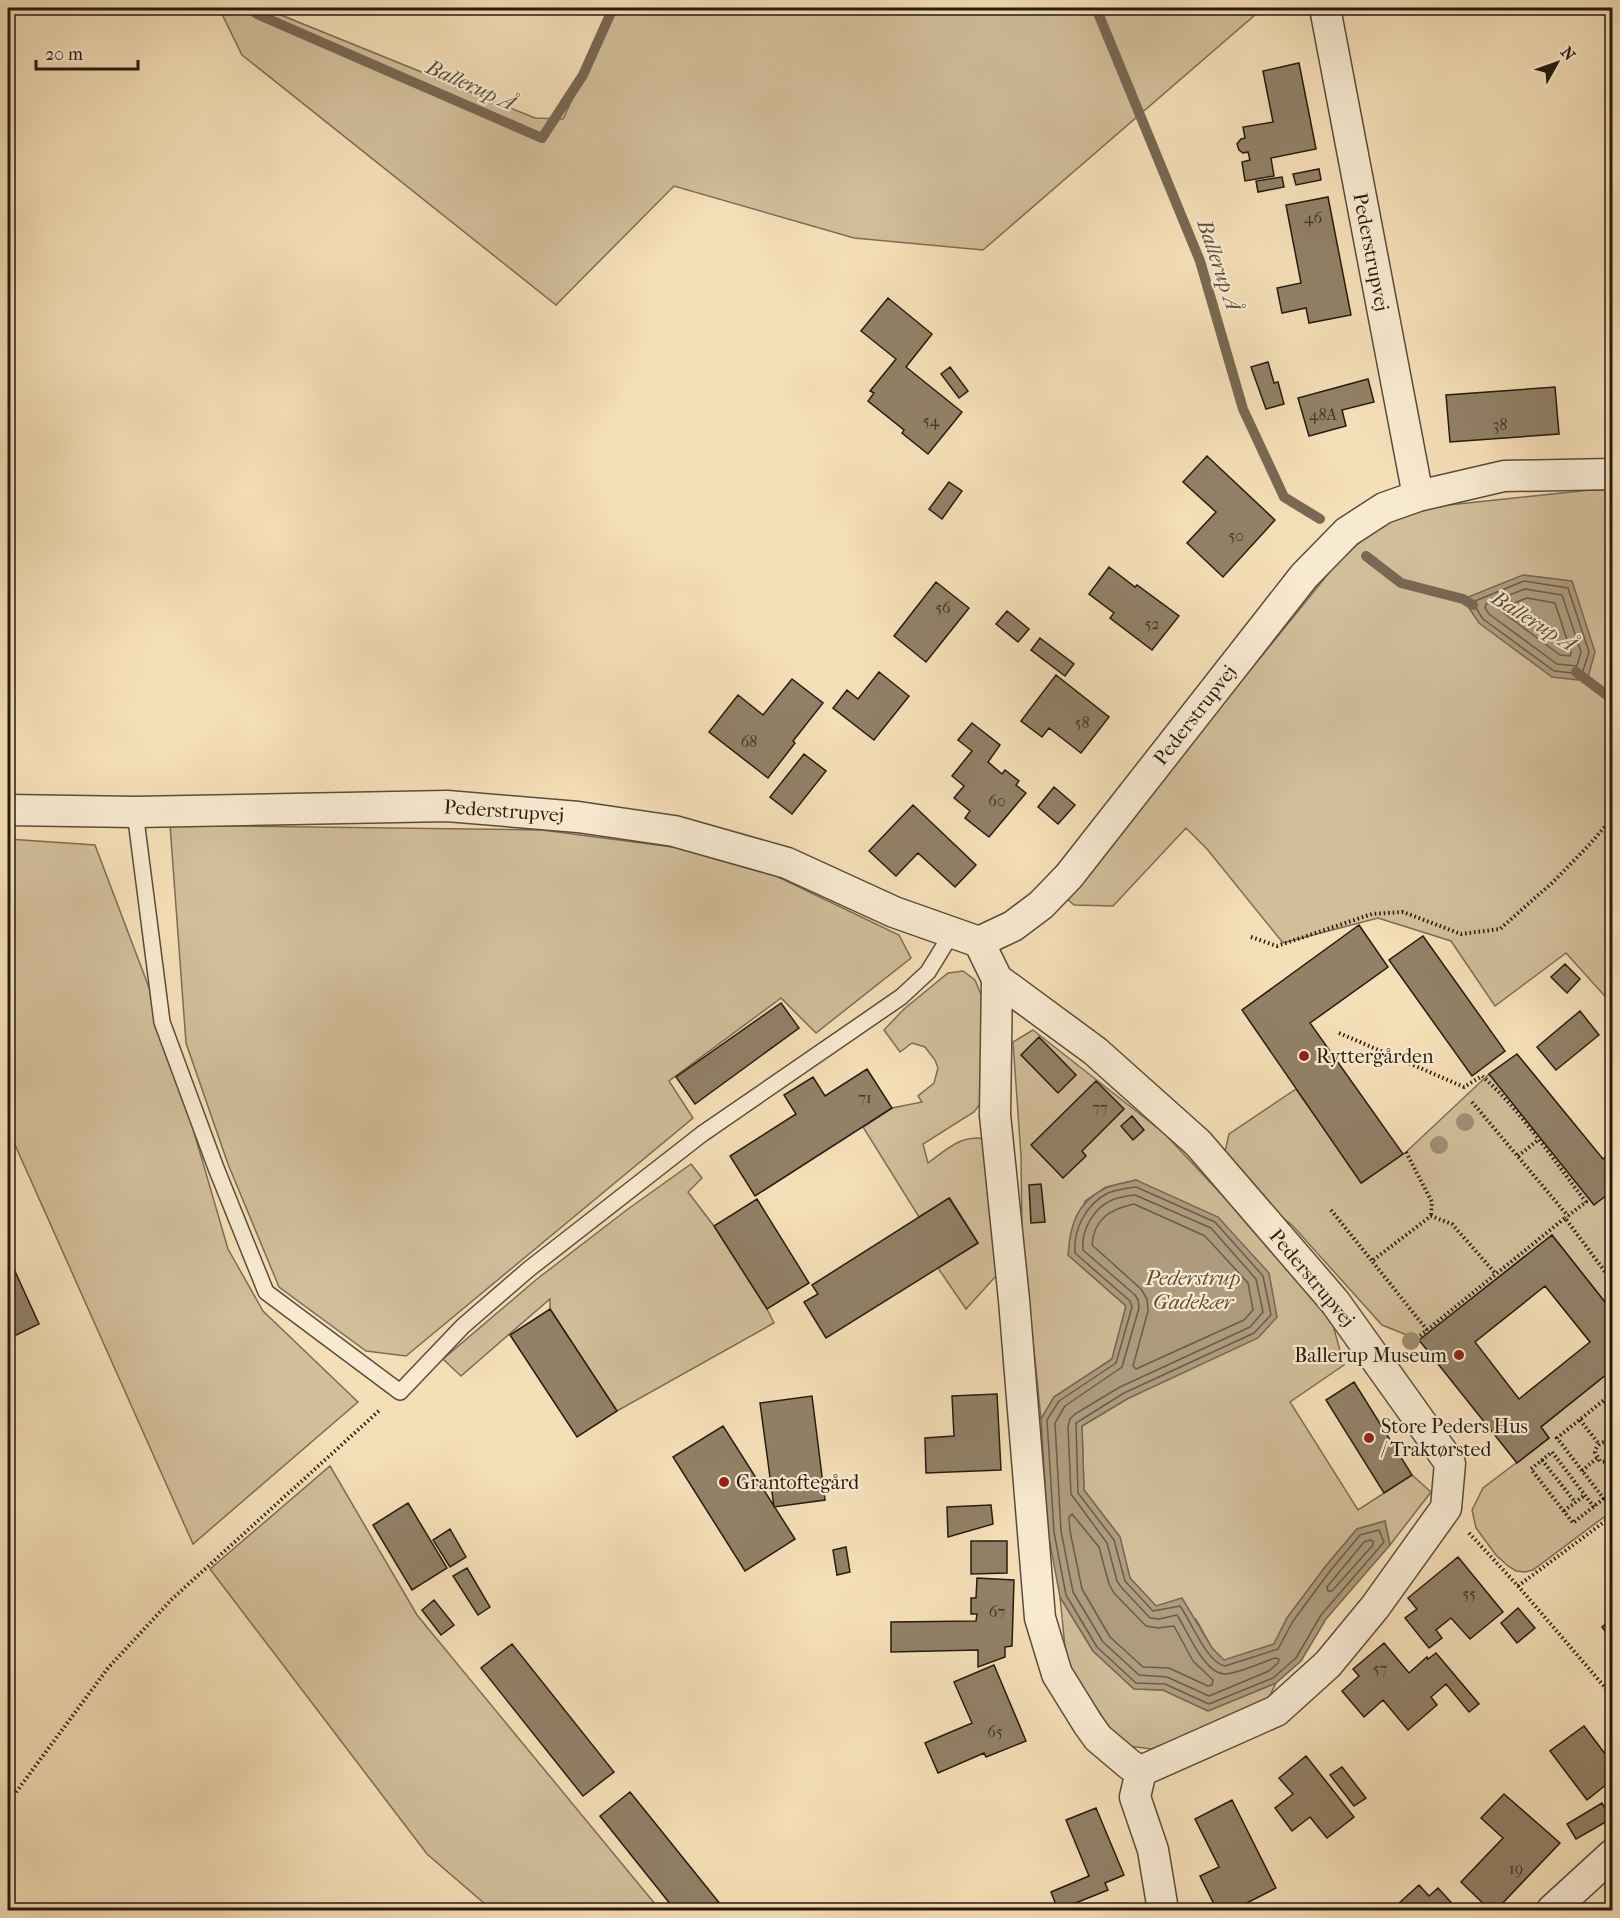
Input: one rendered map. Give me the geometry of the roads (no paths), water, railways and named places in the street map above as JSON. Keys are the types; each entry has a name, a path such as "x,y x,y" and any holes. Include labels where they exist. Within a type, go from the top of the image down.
{"street":[{"name":"Pederstrupvej","path":"1325,8 1418,496"},
{"name":"Pederstrupvej","path":"8,810 135,812 447,806 578,817 674,831 787,863 894,912 965,937 1012,926 1041,905 1070,876 1304,576 1347,532 1384,508 1418,496 1504,476 1612,474"},
{"name":"Pederstrupvej","path":"965,937 997,979 1095,1051 1198,1143 1335,1302 1450,1463 1446,1508 1375,1608 1328,1664 1276,1711 1141,1771 1130,1765 1098,1738 1088,1724 1057,1674 1040,1618 1014,1300 995,1115 997,979"},
{"path":"1141,1771 1135,1797 1152,1850 1163,1911"},
{"path":"1552,1911 1612,1855"}],"lane":[{"path":"135,812 162,1022 216,1168 266,1292 400,1392 463,1326 529,1269 702,1134 901,997 965,937"}],"water":[{"path":"1523,575 1572,581 1595,652 1587,681 1552,677 1479,623 1463,599"},
{"name":"Pederstrup Gadekær","path":"1136,1180 1218,1217 1269,1273 1277,1317 1258,1338 1127,1399 1082,1426 1084,1490 1120,1537 1130,1578 1156,1606 1182,1598 1212,1648 1224,1660 1274,1644 1287,1618 1357,1529 1385,1521 1390,1545 1326,1619 1301,1661 1276,1683 1208,1711 1163,1690 1134,1689 1093,1651 1060,1597 1048,1533 1041,1419 1054,1397 1112,1359 1126,1306 1068,1255 1073,1225 1081,1208 1094,1195 1111,1186"}],"waterway":[{"name":"Ballerup Å","path":"248,8 259,15 542,138 583,75 613,8"},
{"name":"Ballerup Å","path":"1096,8 1200,261 1243,409 1284,497 1320,519"},
{"name":"Ballerup Å","path":"1366,556 1401,583 1463,599 1473,605"},
{"name":"Ballerup Å","path":"1576,672 1612,699"}],"place":[{"name":"Ryttergården","path":"1304,1056"},
{"name":"Ballerup Museum","path":"1459,1355"},
{"name":"Store Peders Hus / Traktørsted","path":"1369,1438"},
{"name":"Grantoftegård","path":"724,1482"}]}
